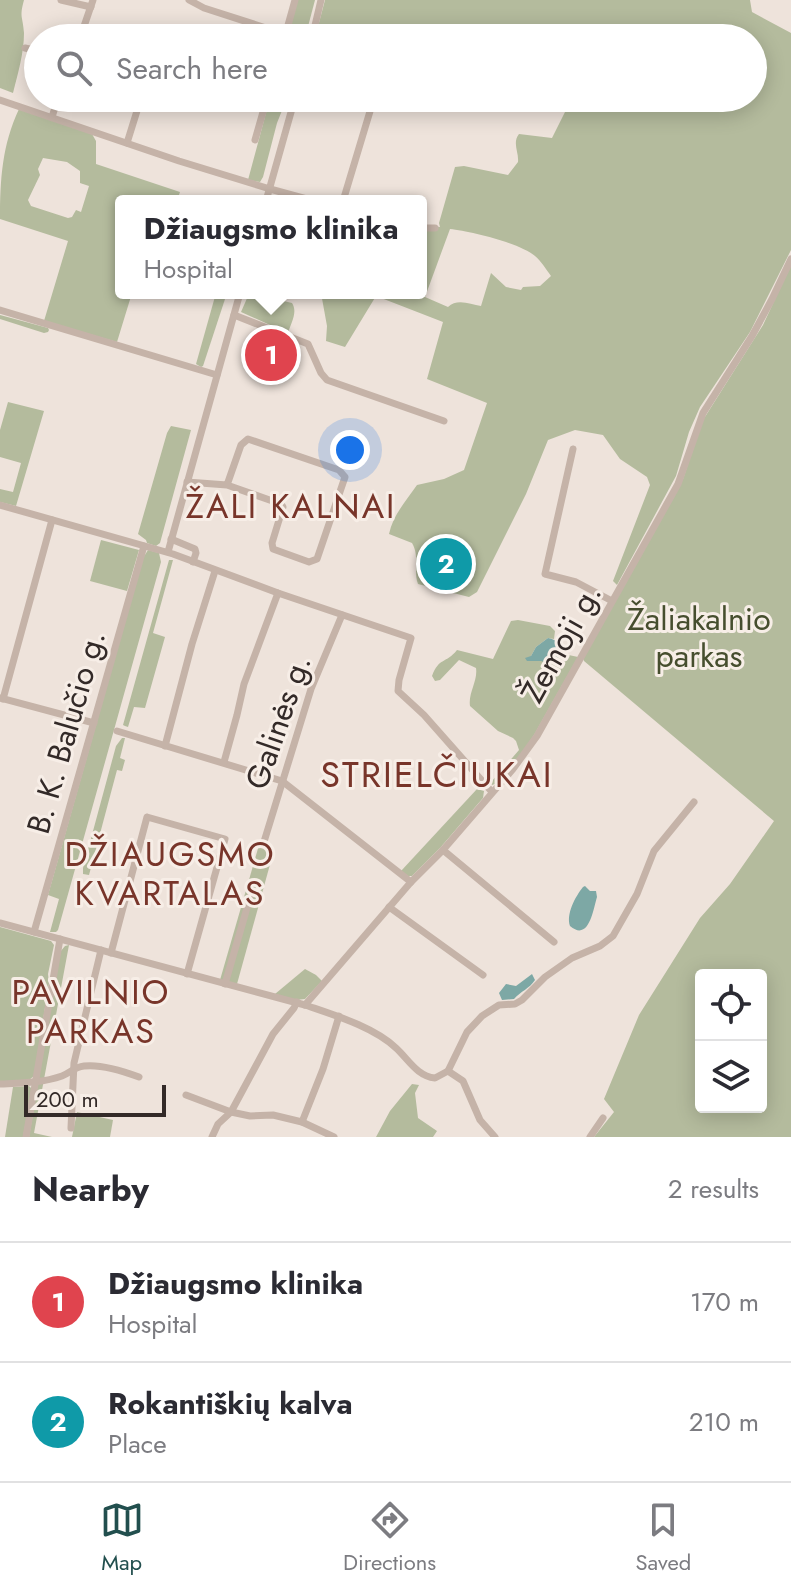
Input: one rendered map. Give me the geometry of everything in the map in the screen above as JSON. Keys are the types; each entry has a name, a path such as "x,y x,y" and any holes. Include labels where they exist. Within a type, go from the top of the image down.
{"street":[{"path":"61,0 92,4 85,24"},
{"path":"189,0 250,24"},
{"path":"288,24 295,0"},
{"path":"315,24 321,0"},
{"path":"0,100 24,108"},
{"path":"37,112 292,195"},
{"path":"52,117 54,112"},
{"path":"127,143 137,112"},
{"path":"255,140 263,112"},
{"path":"268,195 291,112"},
{"path":"345,195 370,112"},
{"path":"427,228 435,228"},
{"name":"Žemoji g.","path":"212,1137 218,1124 231,1112 273,1034 294,1008 443,850 513,769 537,736 678,484 703,413 756,328 791,259"},
{"path":"168,552 238,299"},
{"path":"0,310 217,375"},
{"path":"234,315 308,344 321,373 333,383 444,421"},
{"path":"187,482 227,485 281,504 283,507 273,549 309,562 317,559 345,477 339,470 248,439 241,445 227,485"},
{"path":"573,449 545,574 576,582 612,601"},
{"path":"0,505 168,552 411,638 398,691 424,715 492,792"},
{"path":"52,520 2,698 94,723"},
{"path":"171,539 195,549 193,562"},
{"name":"B. K. Balučio g.","path":"34,932 144,546"},
{"path":"165,746 215,571"},
{"path":"224,762 244,684 278,593"},
{"name":"Galinės g.","path":"263,845 311,689 342,615"},
{"path":"117,731 282,781 411,882"},
{"path":"0,923 339,1016 393,1045 422,1075 435,1078 448,1071 467,1032 482,1016 499,1005 515,1004 522,1000 545,977 572,958 600,946 613,936 637,894 654,851 694,802"},
{"path":"111,953 147,817 225,839 187,974"},
{"path":"443,850 554,942"},
{"path":"225,984 251,894"},
{"path":"389,907 483,975"},
{"path":"26,1137 60,939"},
{"path":"71,1128 74,1067 101,950"},
{"path":"302,1122 339,1016"},
{"path":"0,1084 35,1082 62,1076 74,1067 88,1065 139,1077"},
{"path":"448,1071 463,1081 480,1120 495,1137"},
{"path":"186,1095 231,1112 250,1116 273,1115 302,1122 334,1137"},
{"path":"590,1137 603,1118"}],"green space":[{"path":"0,0 24,0 23,48 13,93 0,88"},
{"path":"297,0 315,0 309,24 291,24"},
{"path":"325,0 750,0 752,12 791,33 791,250 750,332 700,407 676,476 617,585 613,581 650,485 647,477 620,459 603,435 575,430 548,440 526,494 477,592 469,597 418,584 416,553 412,543 389,534 400,508 417,485 444,479 464,470 487,403 427,379 443,322 384,299 427,298 448,307 459,302 481,306 491,273 506,287 521,290 523,287 540,286 551,276 528,251 494,238 450,229 427,292 427,226 440,227 455,167 508,175 518,162 516,144 519,134 552,138 565,112 767,112 767,24 319,24"},
{"path":"19,109 92,134 96,141 96,164 180,192 179,195 115,195 115,299 130,299 117,342 44,321 68,241 0,219 3,163","holes":["43,158 67,162 80,171 80,183 89,186 81,212 76,210 68,218 31,206 28,200 40,175 38,169"]},
{"path":"266,112 281,112 263,177 260,182 248,180"},
{"name":"Žaliakalnio parkas","path":"791,265 791,1137 594,1137 614,1112 604,1099 639,1015 700,918 730,884 774,821 583,658 683,479 703,420 763,325"},
{"path":"214,299 225,299 203,366 196,364"},
{"path":"247,299 275,299 294,306 288,333 241,312"},
{"path":"322,299 374,299 345,347 326,341"},
{"path":"0,315 49,330 44,333 0,319"},
{"path":"8,402 44,411 16,506 0,502 0,489 13,492 21,463 0,457 0,430"},
{"path":"171,426 191,430 160,543 156,546 147,543 138,534"},
{"path":"101,540 139,550 127,591 90,581"},
{"path":"148,550 159,553 161,562 58,930 50,932 59,899 48,895 143,558"},
{"path":"169,560 173,560 153,633 165,637 145,708 134,707 128,727 123,725"},
{"path":"511,621 550,626 555,631 554,639 548,638 536,647 531,656 553,659 564,654 578,657 534,735 519,757 492,785 490,783 519,750 513,738 498,731 470,706 476,668 459,660 440,680 435,681 432,676 437,666 457,650 493,659"},
{"path":"125,738 120,758 125,760 122,771 117,770 89,875 83,874 116,746"},
{"path":"477,789 484,791 483,798 440,848 412,876 401,871"},
{"path":"259,845 274,850 237,984 220,980"},
{"path":"0,927 51,941 54,945 34,1076 29,1080 0,1082"},
{"path":"69,945 34,1133 52,1137 29,1137 60,952"},
{"path":"305,969 322,981 305,999 296,1000 275,994"},
{"path":"412,1084 419,1085 415,1093 418,1118 437,1131 433,1137 376,1137 390,1111"},
{"path":"29,1086 32,1089 23,1137 5,1137 13,1087"},
{"path":"77,1112 113,1120 110,1137 72,1137"}],"water":[{"path":"548,638 559,643 564,654 548,663 527,661 525,658 531,656 536,647"},
{"path":"585,886 590,891 596,891 597,897 586,927 576,930 570,926 570,911"},
{"path":"532,974 535,980 530,986 514,999 502,1000 499,993 506,984 516,986"}],"place":[{"name":"Džiaugsmo klinika","path":"271,355"},
{"name":"Rokantiškių kalva","path":"446,564"}],"district":[{"name":"ŽALI KALNAI","path":"291,506"},
{"name":"STRIELČIUKAI","path":"437,774"},
{"name":"DŽIAUGSMO KVARTALAS","path":"170,874"},
{"name":"PAVILNIO PARKAS","path":"91,1012"}]}
